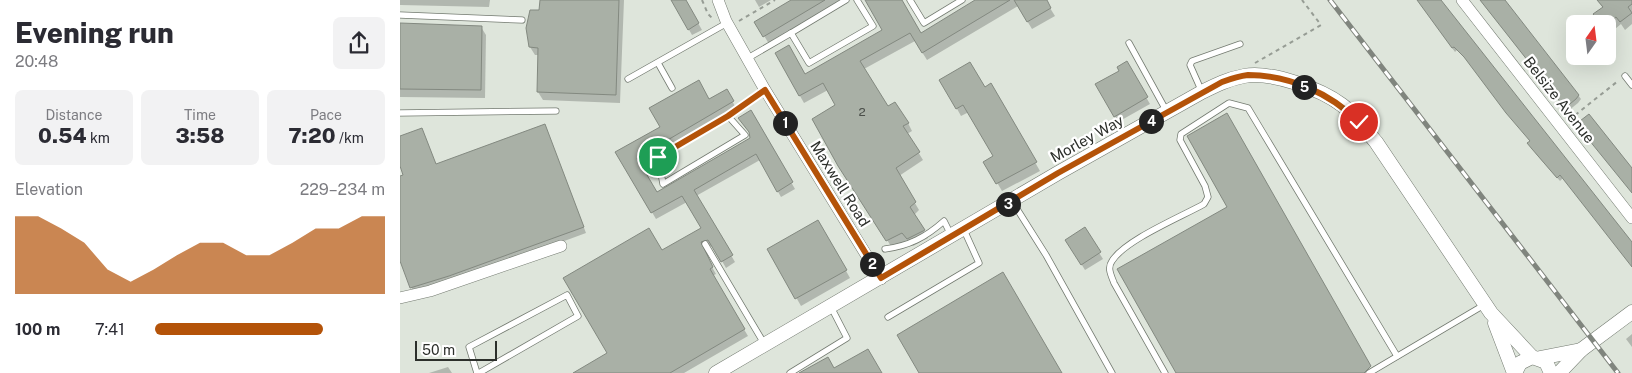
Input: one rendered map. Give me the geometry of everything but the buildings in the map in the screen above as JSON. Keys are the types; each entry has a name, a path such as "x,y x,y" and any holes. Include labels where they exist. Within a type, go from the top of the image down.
{"street":[{"name":"Maxwell Road","path":"718,0 765,90 881,278"},
{"name":"Belsize Avenue","path":"1462,0 1632,218"},
{"name":"Morley Way","path":"716,373 733,369 765,345 1202,92 1230,79 1246,75 1265,77 1307,88 1327,95 1343,106 1376,142 1488,308 1536,358 1548,365 1551,373"},
{"path":"400,298 430,291 561,246"},
{"name":"Morley Way","path":"1488,308 1514,373"},
{"path":"1559,373 1581,350 1632,312"},
{"path":"1514,373 1520,363 1536,358 1581,350"}],"lane":[{"path":"748,58 846,0"},
{"path":"791,33 809,63 873,26 857,0"},
{"path":"910,0 924,23 962,0"},
{"path":"400,15 522,20"},
{"path":"628,79 728,22"},
{"path":"1129,44 1167,112"},
{"path":"1202,92 1190,65 1192,61 1240,44"},
{"path":"658,63 672,88"},
{"path":"1625,76 1632,85"},
{"path":"728,116 745,135 663,184 658,157 728,116 765,90"},
{"path":"1165,373 1114,283 1109,270 1111,262 1126,246 1204,204 1208,197 1180,140 1181,134 1229,103 1248,108 1397,356"},
{"path":"400,113 556,111"},
{"path":"1012,201 1046,255 1112,373"},
{"path":"885,249 904,247 929,235 944,221 958,233 979,263 888,317"},
{"path":"705,244 765,345"},
{"path":"567,295 578,316 478,373 469,347 567,295"},
{"path":"790,373 847,338 831,307"},
{"path":"1369,373 1488,308"}],"path":[{"path":"702,0 708,14 728,22 775,0"},
{"path":"1255,63 1321,25 1302,0"},
{"path":"1561,126 1625,76"}],"railway":[{"path":"1330,0 1618,373"}],"route":[{"path":"658,157 728,116 765,90 881,278 1058,173 1222,82 1246,75 1287,81 1327,95 1343,106 1359,122"}]}
